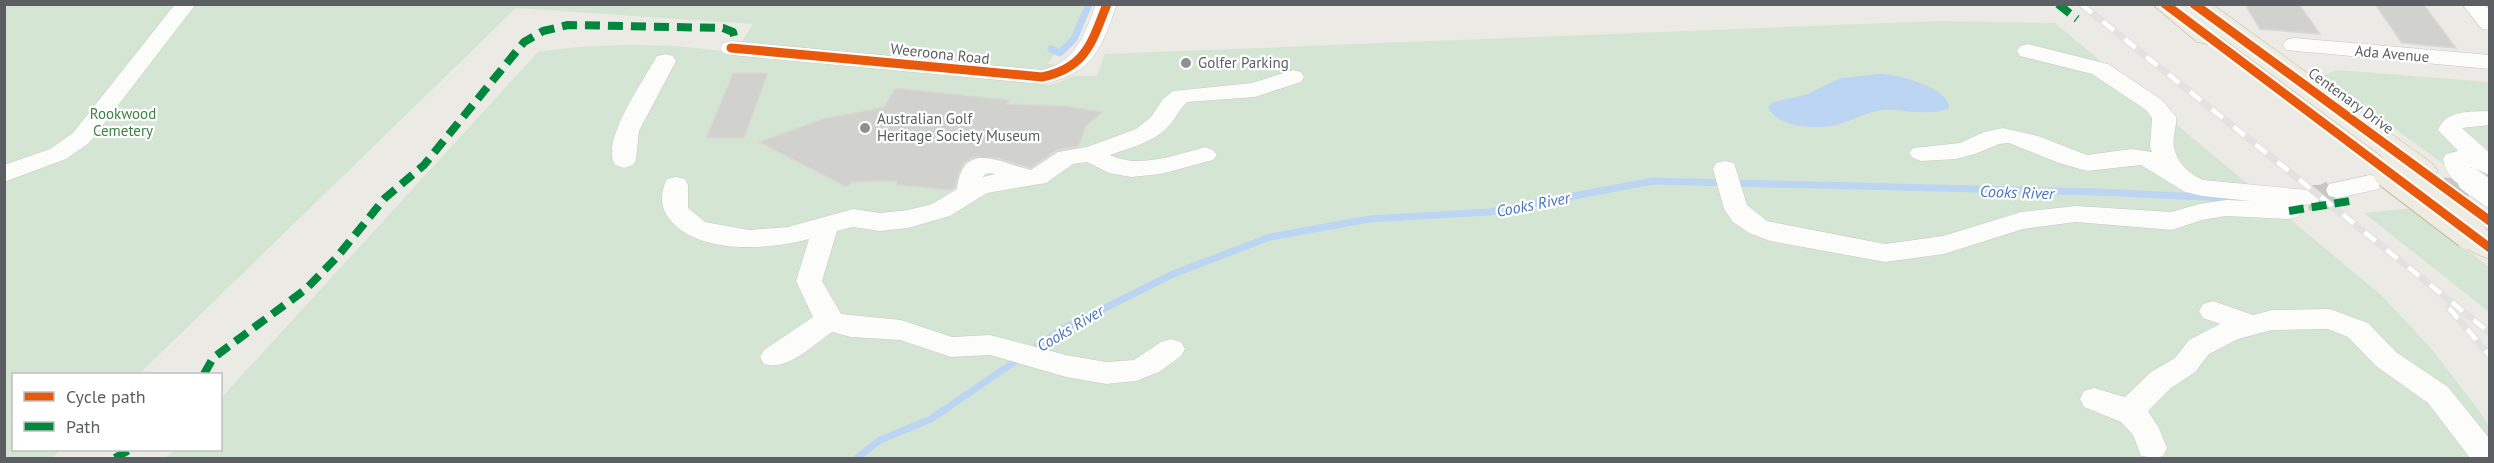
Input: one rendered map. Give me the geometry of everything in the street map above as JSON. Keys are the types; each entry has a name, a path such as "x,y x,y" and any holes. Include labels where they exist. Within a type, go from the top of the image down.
{"highway":[{"name":"Centenary Drive","path":"2165,4 2380,177 2483,234"},
{"name":"Centenary Drive","path":"2194,4 2422,171 2483,234"}],"street":[{"path":"4,174 58,154 81,138 186,4"},
{"name":"Weeroona Road","path":"731,48 1042,77 1068,71 1078,63 1089,46 1107,4"},
{"path":"2472,4 2490,24"},
{"name":"Ada Avenue","path":"2294,45 2490,62"},
{"path":"2028,51 2100,69 2154,105 2164,117 2162,147 2176,176"},
{"path":"624,160 627,131 664,61"},
{"path":"676,185 674,205 679,214 696,228 741,239 771,238 852,218 880,222 919,216 941,210 969,192 999,181 1043,174 1066,157 1091,154 1151,130 1174,99 1181,96 1255,90 1293,77"},
{"path":"2484,177 2450,130 2452,124 2460,120 2490,118"},
{"path":"1725,169 1730,198 1742,218 1770,232 1885,253 1944,245 2021,221 2076,214 2172,221 2199,212 2226,208 2298,204 2202,188 2176,176 2145,157 2120,157 2101,163 2078,162 2011,136 1987,138 1966,149 1921,153"},
{"path":"1091,154 1110,165 1133,169 1172,164 1205,154"},
{"path":"2338,190 2380,177"},
{"path":"826,225 809,281 830,320 851,327 901,330 951,347 990,345 1066,366 1106,373 1136,370 1149,365 1171,349"},
{"path":"2212,311 2248,324"},
{"path":"2130,411 2161,380 2185,365 2199,347 2248,324 2300,317 2330,319 2349,325 2386,359 2438,395 2487,459"},
{"path":"774,357 830,320"},
{"path":"2094,399 2130,411 2148,437 2152,448"}],"green space":[{"name":"Rookwood Cemetery","path":"4,5 1087,5 1072,38 1058,51 1052,48 1050,50 1056,53 1047,64 1060,65 1036,71 741,43 753,24 516,8 140,373 12,373 12,451 60,451 52,458 5,458"},
{"path":"1938,21 2055,23 2381,295 2430,347 2490,427 2489,458 165,458 173,451 222,451 222,397 538,52 607,46 676,46 1051,85 1074,76 1097,76 1105,54"},
{"path":"2337,70 2489,82 2489,197 2322,76"},
{"path":"2413,208 2489,267 2489,312 2364,213"}],"water":[{"path":"1881,74 1910,79 1932,88 1947,101 1949,108 1934,112 1878,111 1831,126 1805,127 1779,119 1768,107 1773,102 1805,95 1841,78"}],"building":[{"path":"2245,4 2299,4 2320,34 2260,29"},
{"path":"2375,4 2423,4 2456,48 2402,43"},
{"path":"733,73 768,73 744,138 706,138"},
{"path":"895,88 1010,100 1007,104 1068,106 1103,112 1086,126 1079,146 1057,150 1031,168 997,158 974,157 965,162 955,188 950,190 896,185 897,181 853,182 846,187 759,142 822,119 884,107"}],"waterway":[{"path":"1051,49 1060,53 1074,39 1089,4"},
{"name":"Cooks River","path":"1029,352 1059,331 1173,274 1270,237 1369,219 1489,212 1653,181 2097,192 2225,198"},
{"name":"Cooks River","path":"857,458 880,440 931,419 1020,358"}],"tunnel":[{"path":"2405,185 2461,192 2490,187"},
{"path":"2308,198 2324,197 2338,190"}],"railway":[{"path":"2081,4 2490,333"},
{"path":"2449,308 2490,356"}],"marked path":[{"path":"2058,4 2077,19"},
{"path":"205,373 213,358 306,289 337,257 385,198 424,165 524,42 543,31 568,25 723,28 733,32 735,40 731,48"},
{"path":"2289,211 2356,200"},
{"path":"115,458 127,451"}],"cycle path":[{"path":"731,48 1042,77 1069,69 1078,61 1091,42 1107,4"},
{"path":"2165,4 2490,248"},
{"path":"2194,4 2490,221"}],"place":[{"name":"Golfer Parking","path":"1186,63"},
{"name":"Australian Golf Heritage Society Museum","path":"865,128"}]}
